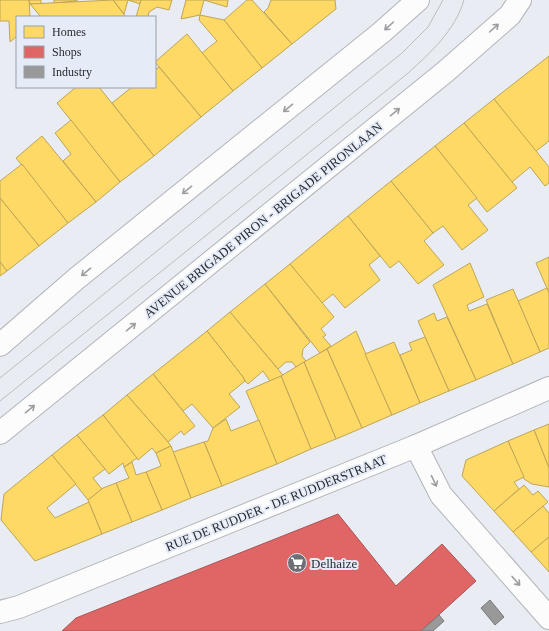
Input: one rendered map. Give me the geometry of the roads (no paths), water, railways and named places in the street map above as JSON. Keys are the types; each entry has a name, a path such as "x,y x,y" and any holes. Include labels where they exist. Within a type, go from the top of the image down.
{"street":[{"path":"0,345 76,279 382,32 418,0"},
{"name":"AVENUE BRIGADE PIRON - BRIGADE PIRONLAAN","path":"0,433 445,72 510,15 520,0"},
{"name":"RUE DE RUDDER - DE RUDDERSTRAAT","path":"0,612 19,607 416,446 549,388"},
{"path":"416,446 441,495 549,618"}],"tram line":[{"path":"0,378 402,53 428,27 443,0"},
{"path":"0,401 407,74 433,50 448,32 455,22 464,0"}],"place":[{"name":"Delhaize","path":"297,563"}]}
